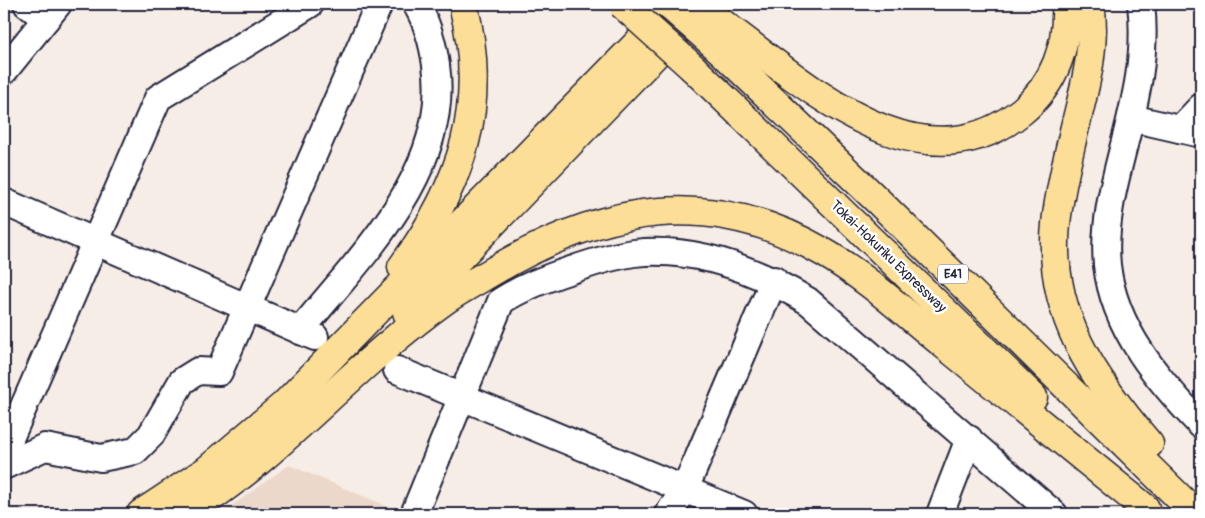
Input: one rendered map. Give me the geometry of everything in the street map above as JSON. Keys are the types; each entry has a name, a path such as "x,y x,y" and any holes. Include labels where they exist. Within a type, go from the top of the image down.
{"highway":[{"path":"187,514 259,460 422,240 440,208 466,141 473,104 473,62 463,4"},
{"name":"Tokai-Hokuriku Expressway","path":"622,4 693,68 941,306 1148,511"},
{"name":"E41","path":"668,4 724,39 870,193 1195,505"},
{"path":"292,414 676,4"},
{"path":"697,4 724,39 843,111 870,125 902,136 931,141 961,140 989,132 1012,119 1034,101 1051,77 1062,51 1067,26 1066,4"},
{"path":"292,414 704,4"},
{"path":"1090,4 1092,41 1088,74 1063,181 1056,225 1055,254 1065,309 1074,337 1095,375 1119,409 1195,505"},
{"path":"141,514 292,414 448,298 513,259 553,239 590,224 626,215 665,211 706,212 746,219 785,233 830,257 904,312 1148,511"}],"street":[{"path":"4,452 158,98 310,4"},
{"path":"4,466 45,447 100,458 135,451 151,435 182,381 198,371 219,372 379,4"},
{"path":"4,202 308,334 403,198 422,164 434,124 439,84 433,46 416,4"},
{"path":"1141,4 1144,26 1142,65 1131,118 1112,189 1107,232 1107,265 1117,304 1133,342 1157,375 1201,425"},
{"path":"4,71 44,9"},
{"path":"1131,118 1191,131 1201,107"},
{"path":"414,514 501,300 521,288 597,261 632,253 662,252 690,255 729,264 774,280 808,301 1054,514"},
{"path":"668,514 685,489 774,280"},
{"path":"397,370 744,514"},
{"path":"940,514 969,439"}],"shaded area":[{"path":"289,465 401,512 400,514 220,514"}]}
